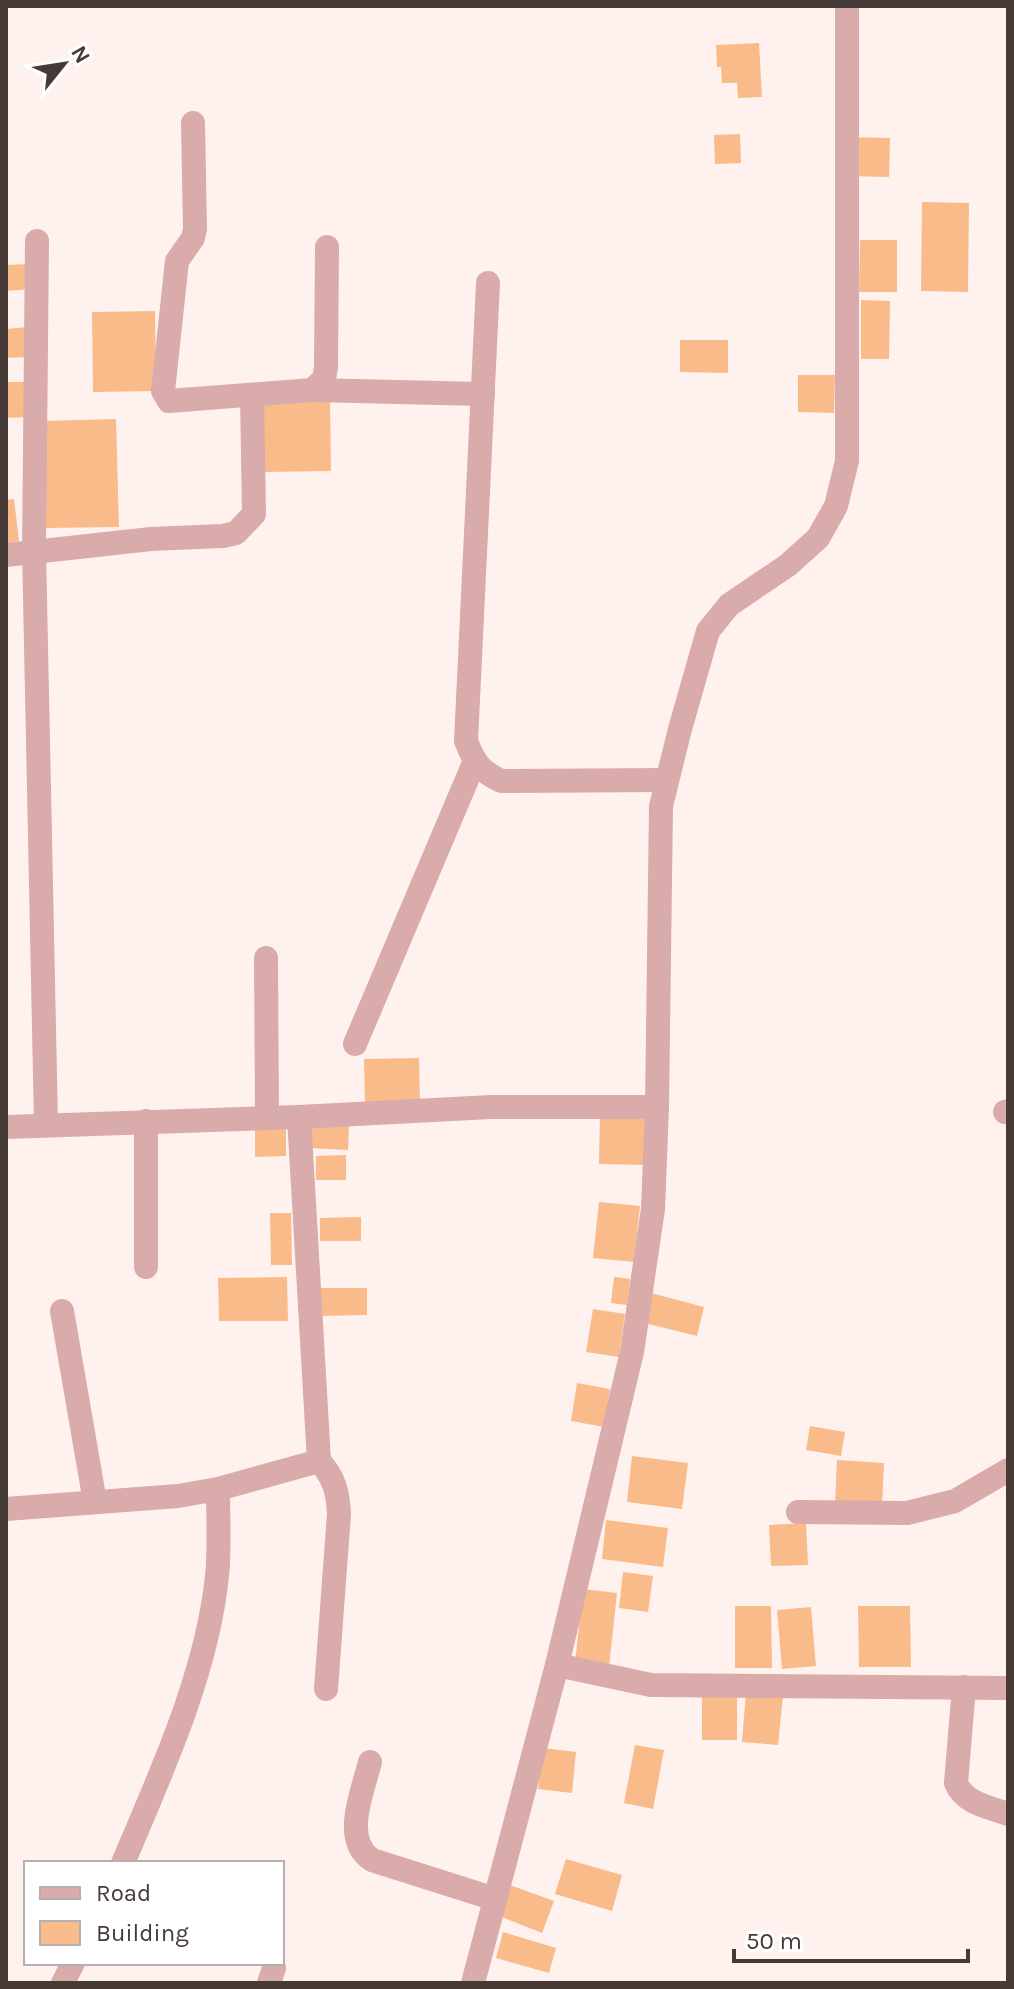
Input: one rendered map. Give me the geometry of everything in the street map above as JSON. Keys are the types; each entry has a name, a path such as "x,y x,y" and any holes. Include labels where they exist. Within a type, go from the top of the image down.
{"street":[{"path":"473,1983 557,1665 632,1352 653,1209 661,806 667,780 708,631 729,605 788,565 818,538 836,506 847,461 847,6"},
{"path":"193,123 195,229 193,238 177,261 163,391 169,401 312,390 483,394"},
{"path":"37,241 34,550 46,1124"},
{"path":"312,390 320,386 326,367 327,247"},
{"path":"488,283 466,741 474,763 486,774 501,781 667,780"},
{"path":"6,555 236,533 254,514 252,396"},
{"path":"355,1044 474,763"},
{"path":"266,958 267,1117"},
{"path":"6,1127 491,1107 657,1107"},
{"path":"299,1117 319,1461 331,1474 338,1492 326,1689"},
{"path":"146,1121 146,1267"},
{"path":"62,1311 95,1502"},
{"path":"6,1509 178,1496 218,1489 319,1461"},
{"path":"798,1512 907,1513 955,1501 1008,1470"},
{"path":"124,1861 164,1764 200,1664 217,1576 218,1489"},
{"path":"557,1665 651,1685 1008,1688"},
{"path":"964,1687 956,1783 960,1794 969,1800 1008,1814"},
{"path":"370,1762 355,1830 356,1845 362,1853 372,1860 495,1899"},
{"path":"63,1983 72,1965"}],"building":[{"path":"759,43 762,97 738,98 737,83 722,83 721,67 717,67 716,45"},
{"path":"740,134 741,163 715,164 714,135"},
{"path":"848,137 890,138 889,177 847,176"},
{"path":"922,202 969,203 968,292 921,291"},
{"path":"860,240 897,240 897,292 859,292"},
{"path":"29,264 31,289 6,291 6,265"},
{"path":"861,300 890,301 889,359 861,359"},
{"path":"155,311 156,391 93,392 92,312"},
{"path":"27,327 29,357 6,358 6,329"},
{"path":"680,340 728,340 728,373 680,372"},
{"path":"798,375 835,375 834,413 798,412"},
{"path":"6,382 27,382 28,417 6,418"},
{"path":"330,400 331,471 261,472 259,401"},
{"path":"116,419 119,527 46,528 42,421"},
{"path":"14,499 19,541 6,543 6,500"},
{"path":"419,1058 420,1106 365,1106 364,1059"},
{"path":"600,1113 646,1115 645,1165 599,1164"},
{"path":"311,1124 349,1126 348,1150 310,1148"},
{"path":"255,1127 286,1127 286,1156 255,1157"},
{"path":"346,1155 346,1180 316,1180 316,1156"},
{"path":"599,1202 640,1206 634,1262 593,1258"},
{"path":"270,1213 291,1213 292,1265 271,1265"},
{"path":"361,1217 361,1241 320,1241 320,1218"},
{"path":"287,1277 288,1321 219,1321 218,1278"},
{"path":"614,1277 630,1279 627,1305 611,1303"},
{"path":"317,1288 367,1288 367,1315 318,1316"},
{"path":"651,1293 704,1307 697,1336 644,1323"},
{"path":"593,1309 625,1314 619,1357 586,1352"},
{"path":"577,1383 610,1389 604,1427 571,1421"},
{"path":"810,1426 845,1432 841,1456 806,1450"},
{"path":"632,1456 688,1463 682,1509 627,1502"},
{"path":"837,1460 884,1463 882,1506 835,1504"},
{"path":"606,1520 668,1528 663,1567 602,1559"},
{"path":"806,1523 808,1565 771,1566 769,1525"},
{"path":"623,1572 653,1576 648,1612 619,1608"},
{"path":"583,1589 617,1593 609,1667 575,1663"},
{"path":"735,1606 771,1606 772,1668 735,1668"},
{"path":"858,1606 910,1606 911,1667 859,1667"},
{"path":"811,1607 816,1666 782,1669 777,1610"},
{"path":"702,1691 737,1692 737,1740 702,1740"},
{"path":"746,1692 783,1696 778,1745 742,1742"},
{"path":"635,1745 664,1750 653,1809 624,1803"},
{"path":"543,1748 576,1752 572,1793 538,1789"},
{"path":"566,1859 622,1875 612,1911 555,1894"},
{"path":"510,1885 554,1901 542,1933 499,1916"},
{"path":"503,1932 556,1948 549,1973 496,1958"}]}
